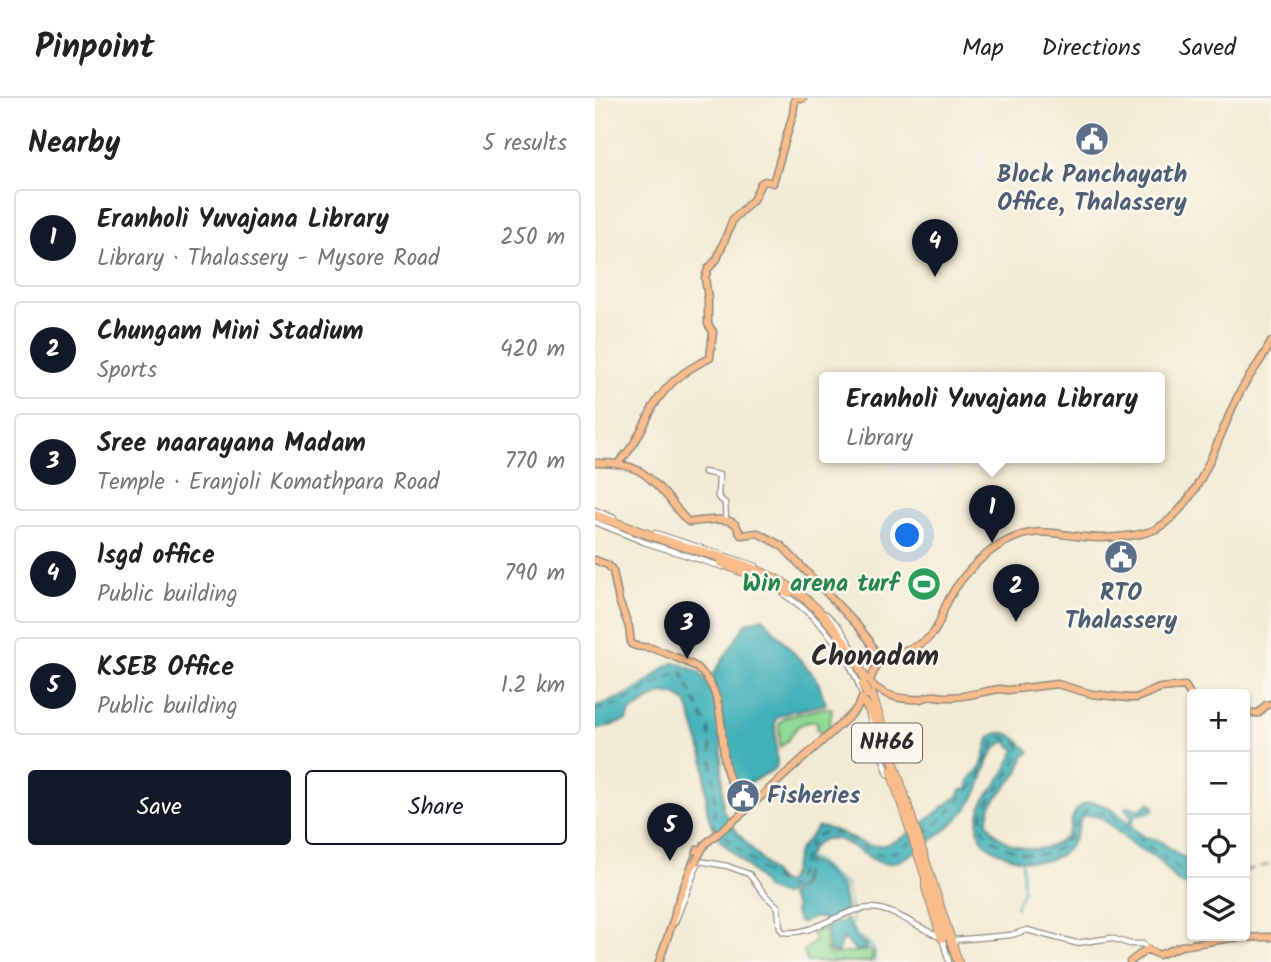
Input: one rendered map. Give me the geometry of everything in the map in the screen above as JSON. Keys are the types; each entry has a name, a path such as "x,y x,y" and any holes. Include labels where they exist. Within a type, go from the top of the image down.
{"highway":[{"name":"NH66","path":"595,517 746,566 774,578 808,602 845,640 877,710 902,798 956,962"},
{"name":"NH66","path":"867,691 895,774"},
{"name":"NH66","path":"926,871 934,885 956,962"},
{"path":"926,871 926,888 943,939"},
{"path":"934,885 940,893 954,940"}],"main road":[{"path":"619,462 640,436 648,416 669,386 684,370 709,358 713,332 708,324 705,278 708,269 717,259 733,219 753,200 762,183 773,183 799,98"},
{"path":"714,835 851,715 867,691 874,665 879,660 913,649 935,631 946,604 961,581 981,559 1002,543 1033,531 1097,538 1130,535 1154,530 1179,513 1202,477 1239,393 1271,342"},
{"path":"595,463 619,462 635,468 655,483 689,522 735,523 741,535 758,533 782,547 857,625 869,640 879,660"},
{"path":"595,560 608,565 613,571 619,601 629,627 631,644 638,648 651,648 690,664 710,684 721,722 726,767 745,810"},
{"path":"867,691 875,688 888,695 947,699 1000,688 1008,690 1057,684 1092,694 1136,698 1160,688 1185,686 1187,689"},
{"path":"1250,713 1259,713 1266,705 1271,704"},
{"path":"659,962 697,860 714,835 730,819 745,810"},
{"path":"1131,962 1147,949 1159,955 1181,946 1232,938 1271,937"}],"street":[{"path":"704,472 719,475 717,497 725,503 726,521"},
{"path":"595,517 644,542 750,576 792,600 834,641 867,691 895,774"},
{"path":"867,691 886,769 895,774"},
{"path":"670,928 677,919 697,860 749,874 778,907 780,929 783,932 806,930 868,908 886,912 943,939 956,962"},
{"path":"956,962 954,940 1011,935 1027,930 1076,943 1111,938 1130,944 1143,944 1147,949"}],"green space":[{"path":"832,708 829,729 820,732 815,721 806,722 797,727 780,747 779,723 786,717"},
{"path":"825,928 829,955 870,950 873,953 871,962 807,962 804,951 815,941 812,933"}],"water":[{"path":"763,618 817,679 826,704 777,717 775,769 738,789 727,759 720,699 711,678 746,623"},
{"path":"676,662 699,672 709,685 721,726 723,810 737,832 779,881 786,883 792,873 798,851 818,827 832,829 869,845 880,846 904,837 958,796 961,790 967,789 968,782 981,767 989,738 995,734 1007,733 1030,752 1025,755 1017,774 991,805 987,822 997,835 1021,847 1039,849 1056,844 1065,837 1077,809 1084,804 1108,807 1130,824 1131,816 1125,808 1129,806 1139,810 1150,802 1154,807 1153,811 1135,816 1131,825 1142,836 1158,840 1187,858 1187,886 1172,876 1160,861 1136,847 1096,816 1081,817 1072,843 1055,858 1032,861 994,850 979,834 979,815 984,801 1016,750 1006,742 995,749 978,791 965,810 938,836 905,858 883,863 832,838 815,845 806,864 808,862 818,865 842,888 846,909 823,922 822,918 803,923 798,921 794,911 796,907 789,897 802,886 804,872 799,886 788,894 781,895 767,890 755,874 719,839 719,834 710,821 706,803 702,752 689,708 682,699 662,693 630,712 627,720 595,729 595,706 636,689"},
{"path":"846,919 856,938 868,946 864,950 855,950 843,938 837,953 829,951 827,927"}],"waterway":[{"path":"805,858 819,862 846,885 852,927 857,936 872,947 875,952 874,962"},
{"path":"1016,907 1023,890 1022,861"}],"ferry route":[{"path":"595,710 619,704 681,670 709,730 715,790 714,826 761,870 788,889 798,874 810,844 815,837 823,833 840,835 880,855 898,851 912,841"},
{"path":"922,834 945,817 979,778 995,741 1002,737 1020,745 1010,773 983,813 982,825 989,836 1006,847 1023,853 1040,854 1063,844 1078,819 1087,810 1109,813 1187,873"},
{"path":"1250,870 1271,864"}],"place":[{"name":"Block Panchayath Office, Thalassery","path":"1092,139"},
{"name":"lsgd office","path":"935,277"},
{"name":"Eranholi Yuvajana Library","path":"992,543"},
{"name":"RTO Thalassery","path":"1121,557"},
{"name":"Win arena turf","path":"924,584"},
{"name":"Chungam Mini Stadium","path":"1016,622"},
{"name":"Sree naarayana Madam","path":"687,659"},
{"name":"Fisheries","path":"743,796"},
{"name":"KSEB Office","path":"670,861"}],"district":[{"name":"Chonadam","path":"875,657"}]}
